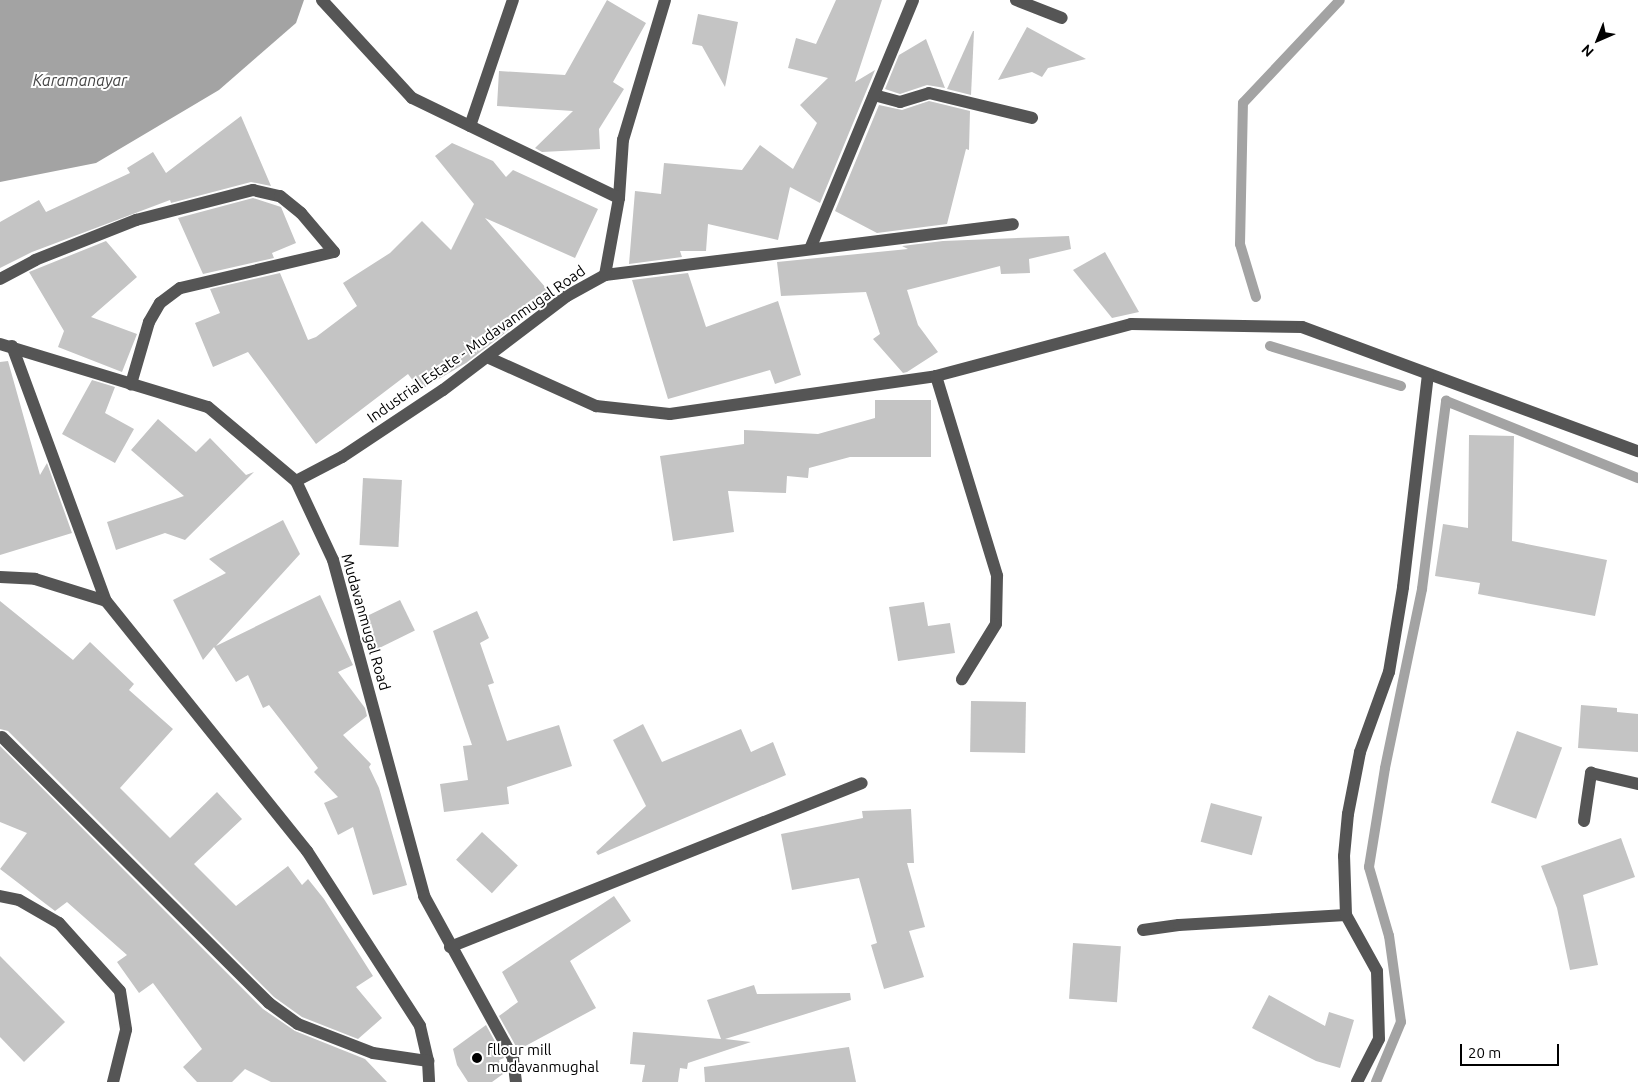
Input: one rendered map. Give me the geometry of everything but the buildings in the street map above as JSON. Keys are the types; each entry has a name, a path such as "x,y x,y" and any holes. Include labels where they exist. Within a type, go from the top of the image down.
{"street":[{"path":"322,0 412,98 619,198 623,140 665,0"},
{"path":"470,126 513,0"},
{"path":"810,249 913,0"},
{"path":"1016,0 1062,18"},
{"path":"874,94 900,102 929,93 1032,118"},
{"path":"0,280 35,260 136,220 253,190 280,196 301,213 334,252 180,288 160,303 149,322 131,384"},
{"name":"Industrial Estate - Mudavanmugal Road","path":"296,481 342,457 487,357 568,296 605,275 619,198"},
{"path":"605,275 1013,224"},
{"path":"487,357 596,406 670,414 936,376 1132,324 1302,328 1638,452"},
{"path":"6,345 106,601 307,851 420,1026 428,1061 428,1082"},
{"name":"Mudavanmugal Road","path":"6,345 208,407 296,481 333,560 424,896 450,947 513,1058 516,1082"},
{"path":"1357,1082 1379,1039 1377,971 1346,915 1344,856 1348,814 1360,752 1389,672 1403,587 1428,374"},
{"path":"936,376 997,576 996,624 962,679"},
{"path":"0,577 35,580 106,601"},
{"path":"2,737 269,1003 298,1024 373,1053 428,1061"},
{"path":"1584,821 1590,773 1638,784"},
{"path":"450,947 862,783"},
{"path":"0,896 19,900 59,923 120,991 126,1030 113,1082"},
{"path":"1143,930 1179,925 1346,915"}],"water":[{"name":"Karamanayar","path":"0,0 304,0 296,23 219,90 96,163 0,182"}],"waterway":[{"path":"1256,297 1240,244 1243,103 1340,0"},
{"path":"1270,346 1401,386"},
{"path":"1376,1082 1401,1022 1389,936 1369,867 1385,768 1422,589 1446,401 1638,478"}],"place":[{"name":"fllour mill mudavanmughal","path":"477,1058"}]}
